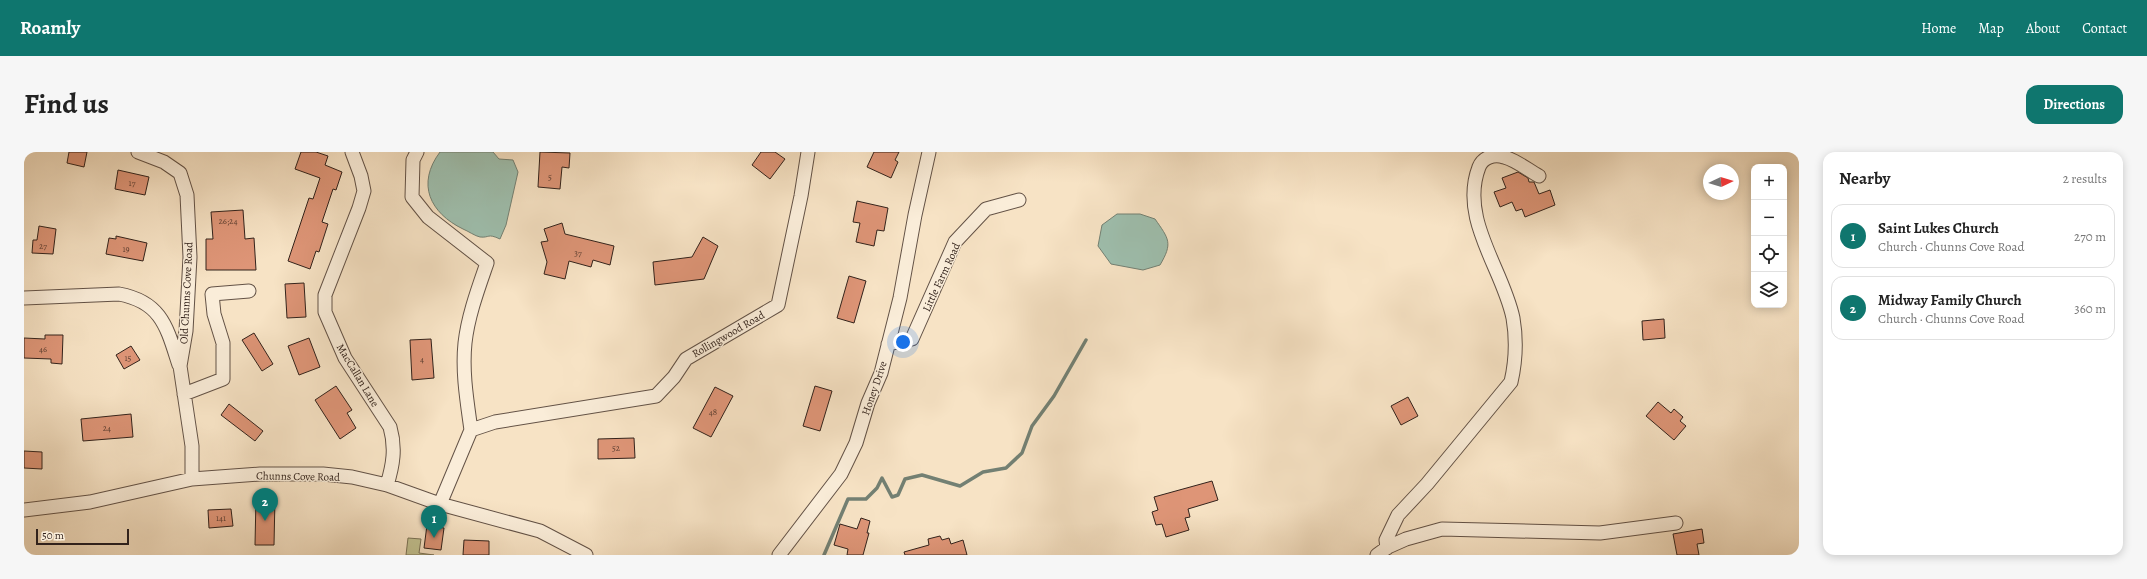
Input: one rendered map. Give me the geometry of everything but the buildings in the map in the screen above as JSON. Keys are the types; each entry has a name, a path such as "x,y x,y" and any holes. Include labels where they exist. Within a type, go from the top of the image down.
{"street":[{"name":"Old Chunns Cove Road","path":"138,152 164,162 180,173 187,195 190,256 186,331 180,366"},
{"name":"MacCallan Lane","path":"352,152 362,176 364,191 359,208 325,295 325,312 345,358 390,428 393,438 394,463 387,485"},
{"path":"417,152 413,160 412,197 428,217 487,263 472,307 465,344 465,387 471,430 440,504"},
{"name":"Rollingwood Road","path":"471,430 495,422 656,396 674,377 686,359 778,305 801,196 808,152"},
{"name":"Honey Drive","path":"779,555 841,474 856,443 868,403 881,373 900,298 915,215 929,152"},
{"path":"1382,552 1398,515 1427,484 1511,382 1517,341 1512,316 1480,231 1474,202 1474,179 1480,162 1492,155 1505,157 1539,176"},
{"name":"Little Farm Road","path":"888,344 912,339 955,242 986,209 1019,200"},
{"path":"184,394 223,379 223,343 214,314 212,294 249,291"},
{"name":"Old Chunns Cove Road","path":"24,298 119,294 134,296 147,303 160,314 168,329 180,366 192,446 192,479"},
{"name":"Chunns Cove Road","path":"24,510 90,502 192,479 260,474 323,474 352,477 387,485 440,504 540,531 586,555"},
{"path":"1382,552 1421,533 1442,529 1600,533 1676,523"}],"green space":[{"path":"408,538 421,539 419,553 434,555 406,555"}],"shaded area":[{"path":"440,152 493,152 499,159 513,160 518,172 506,225 500,239 493,236 480,237 474,235 442,215 435,206 430,196 428,186 429,175"},
{"path":"1117,214 1140,214 1155,219 1168,241 1167,251 1160,265 1143,270 1111,264 1098,246 1102,225"}],"waterway":[{"path":"824,555 848,499 866,499 877,488 882,478 892,497 898,495 905,479 922,475 960,486 983,472 1006,468 1022,453 1032,426 1054,396 1086,340"}],"place":[{"name":"Midway Family Church","path":"265,521"},
{"name":"Saint Lukes Church","path":"434,538"}]}
